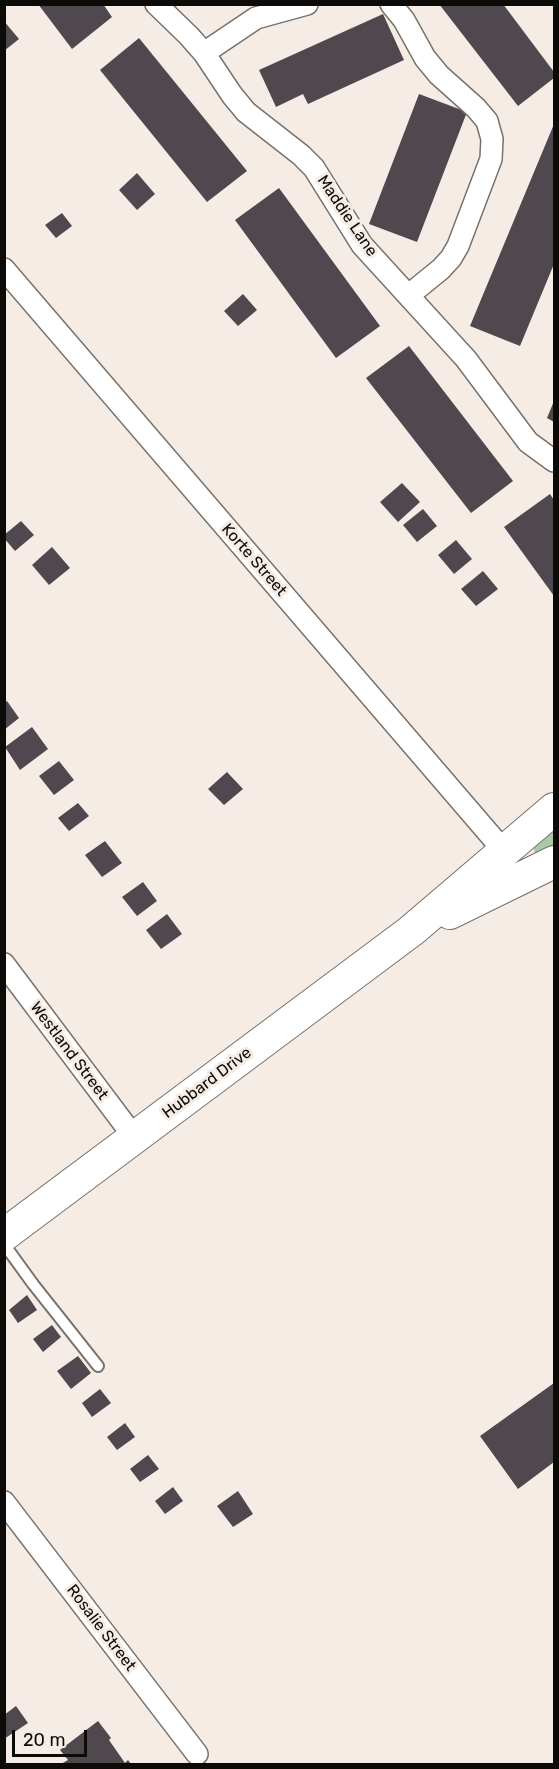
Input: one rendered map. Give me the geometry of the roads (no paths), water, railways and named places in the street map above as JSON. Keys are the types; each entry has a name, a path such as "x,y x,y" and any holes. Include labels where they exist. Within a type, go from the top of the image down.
{"street":[{"name":"Maddie Lane","path":"156,4 204,53 246,112 314,168 362,245 465,359 528,442 555,461"},
{"path":"204,53 256,18 307,4"},
{"path":"391,4 404,20 425,58 439,75 487,121 492,139 491,159 454,252 441,268 409,295"},
{"name":"Korte Street","path":"4,269 504,851"},
{"name":"Hubbard Drive","path":"4,1235 411,931 555,809"},
{"name":"Hubbard Drive","path":"411,931 555,862"},
{"name":"Westland Street","path":"4,964 134,1137"},
{"name":"Rosalie Street","path":"4,1502 197,1754"}],"lane":[{"path":"4,1244 98,1366"}]}
